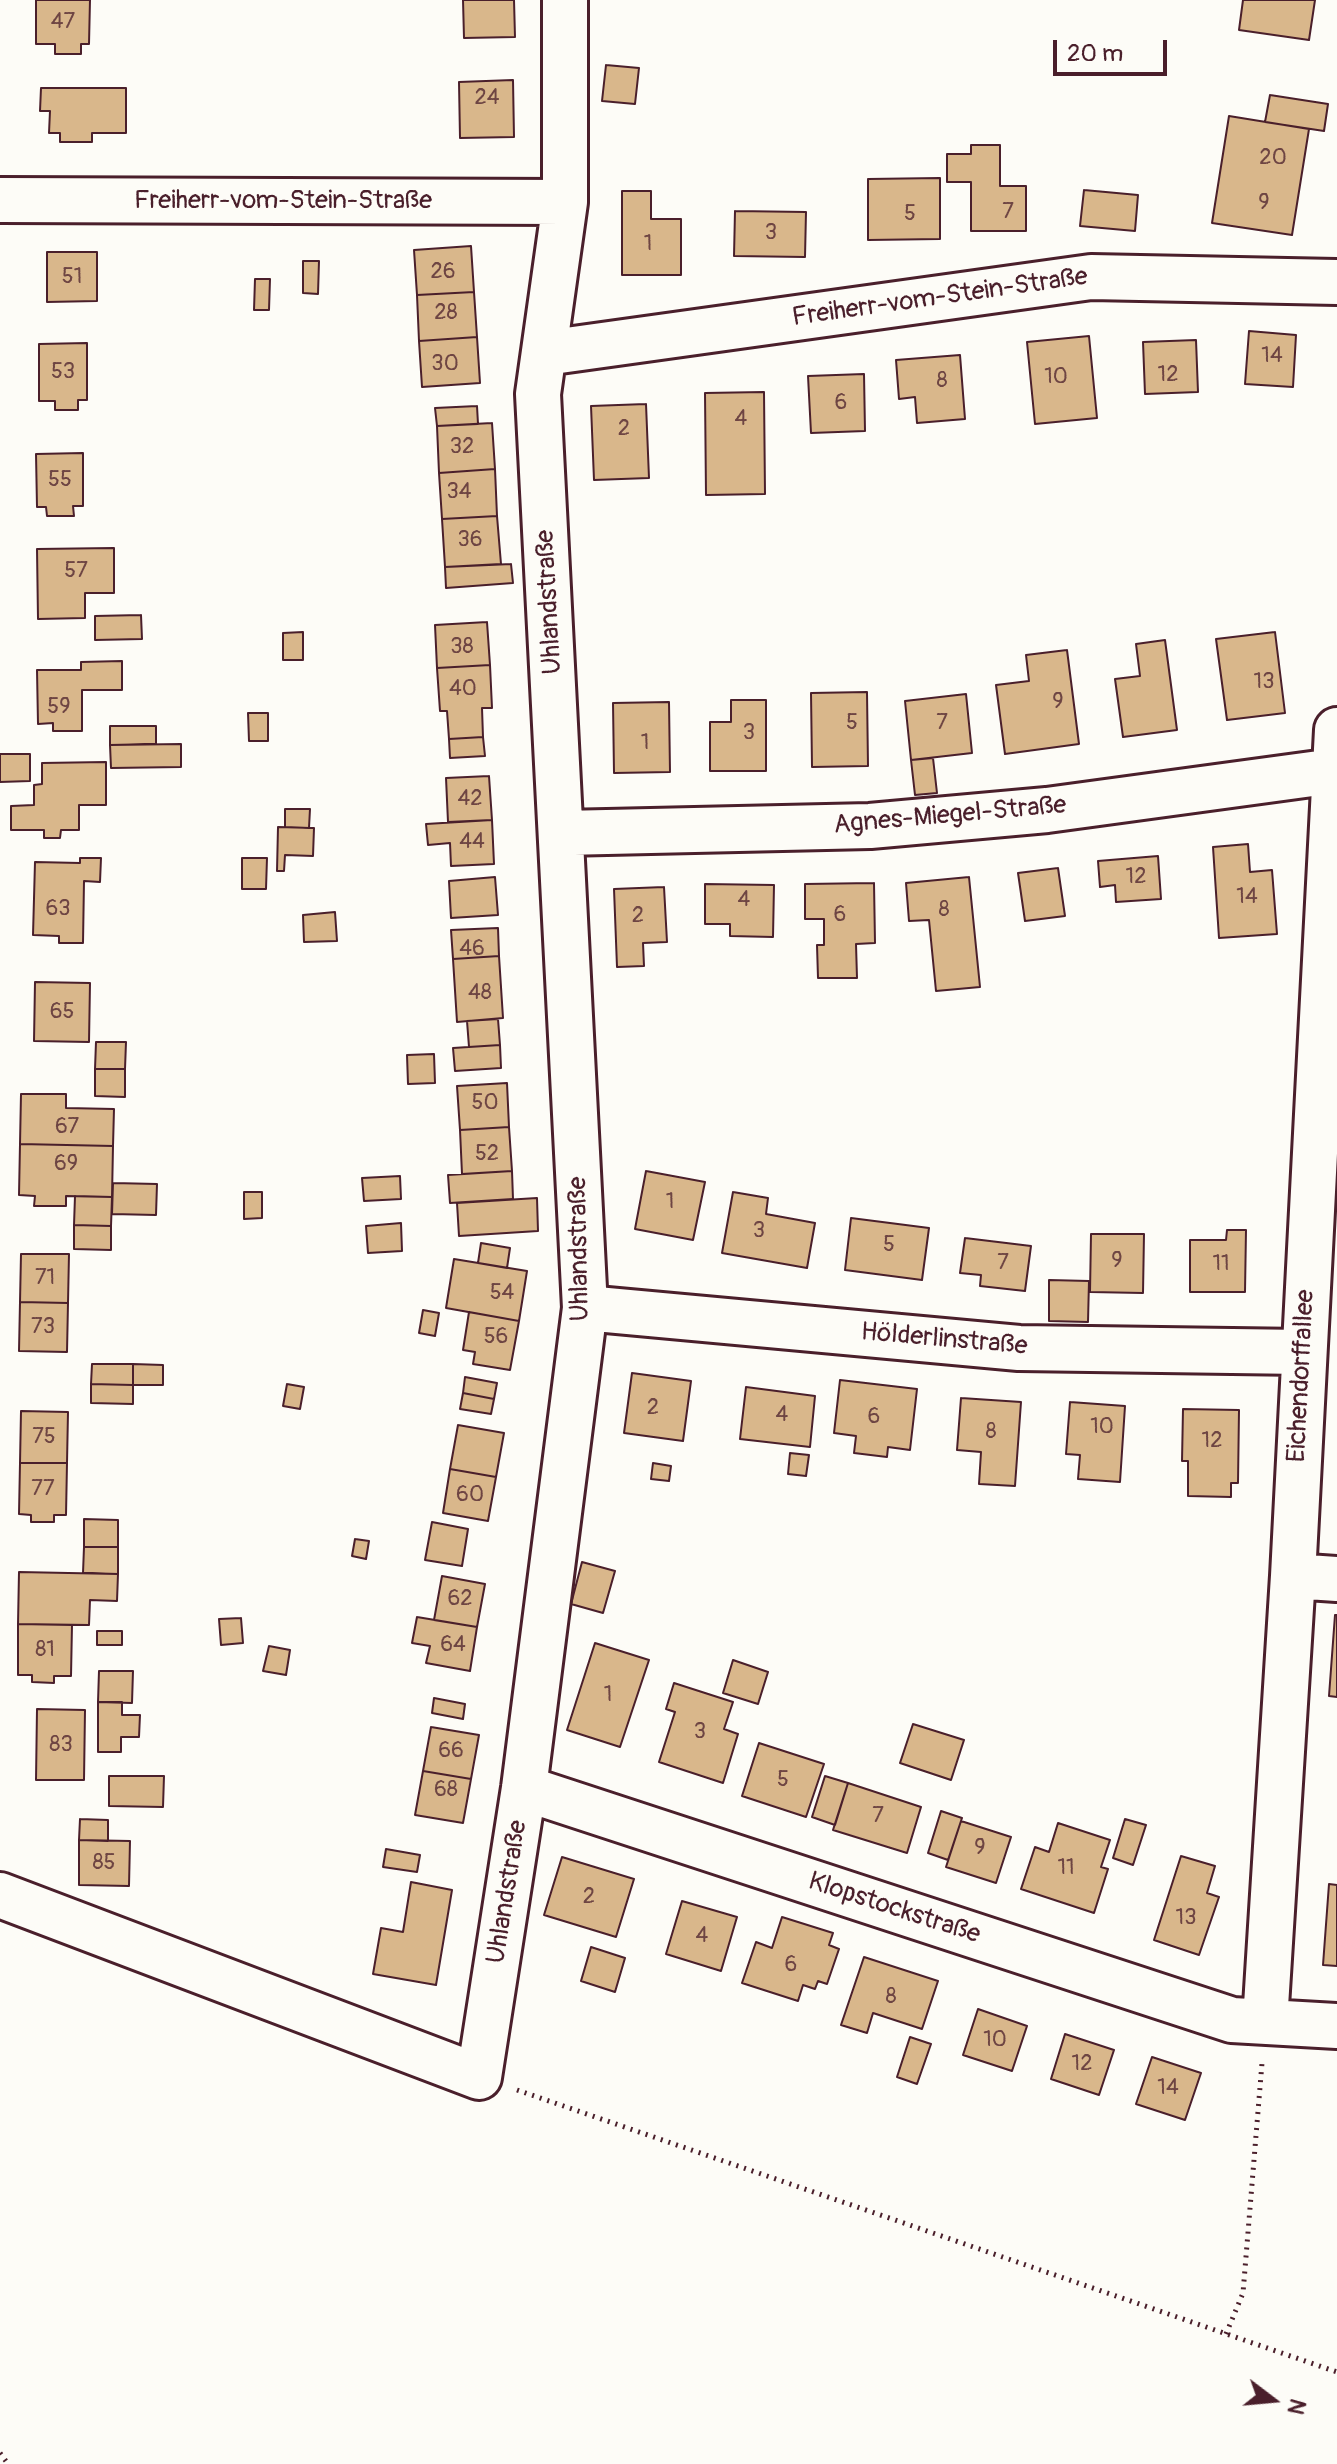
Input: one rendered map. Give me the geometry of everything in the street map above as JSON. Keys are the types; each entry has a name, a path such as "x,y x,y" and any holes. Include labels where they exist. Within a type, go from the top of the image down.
{"street":[{"name":"Uhlandstraße","path":"479,2077 524,1788 585,1308 563,833 538,394 565,202 565,0"},
{"name":"Freiherr-vom-Stein-Straße","path":"0,200 565,202"},
{"name":"Freiherr-vom-Stein-Straße","path":"545,353 1091,277 1337,282"},
{"name":"Agnes-Miegel-Straße","path":"563,833 870,826 1047,810 1335,751"},
{"name":"Eichendorffallee","path":"1265,2022 1293,1576 1303,1352 1326,1128 1335,751"},
{"name":"Hölderlinstraße","path":"585,1308 1019,1348 1303,1352"},
{"path":"1293,1576 1337,1579"},
{"name":"Klopstockstraße","path":"524,1788 1232,2020 1337,2026"},
{"path":"0,1895 479,2077"}],"path":[{"path":"1226,2334 1243,2293 1265,2022"},
{"path":"479,2077 1337,2372"},
{"path":"0,2453 8,2464"}],"building":[{"path":"36,0 90,0 89,44 81,44 81,54 55,54 55,44 36,44"},
{"path":"463,0 514,0 515,37 464,38"},
{"path":"1243,0 1315,0 1309,40 1239,30"},
{"path":"606,65 639,68 635,104 602,101"},
{"path":"513,80 514,137 460,138 459,82"},
{"path":"41,88 126,88 126,133 92,133 92,142 60,142 60,133 49,133 50,111 40,111"},
{"path":"1270,95 1328,104 1324,131 1265,122"},
{"path":"1229,116 1309,129 1292,235 1212,223"},
{"path":"971,145 1000,145 1000,186 1026,186 1026,231 971,231 971,182 947,182 947,154 971,154"},
{"path":"940,178 940,239 868,240 868,179"},
{"path":"1084,190 1138,195 1135,231 1080,226"},
{"path":"622,191 651,191 651,219 681,219 681,275 622,275"},
{"path":"735,211 806,212 805,257 734,256"},
{"path":"471,246 474,292 417,295 414,250"},
{"path":"47,252 97,252 97,301 47,302"},
{"path":"303,261 319,261 318,294 303,293"},
{"path":"255,279 270,279 269,310 254,310"},
{"path":"474,292 477,337 419,341 417,295"},
{"path":"1249,331 1296,335 1293,387 1245,384"},
{"path":"1089,336 1097,418 1035,424 1027,342"},
{"path":"477,337 480,383 422,387 419,341"},
{"path":"1196,340 1198,392 1145,394 1143,342"},
{"path":"87,343 87,400 78,400 78,410 55,410 55,401 39,401 39,344"},
{"path":"960,355 965,419 917,423 915,397 899,399 896,360"},
{"path":"864,374 865,431 811,433 808,376"},
{"path":"764,392 765,494 706,495 705,393"},
{"path":"646,404 649,478 594,480 591,406"},
{"path":"477,406 478,424 437,426 435,408"},
{"path":"492,423 495,469 439,473 437,426"},
{"path":"83,453 83,506 73,506 74,516 47,516 46,507 37,507 36,454"},
{"path":"495,469 497,516 442,519 439,473"},
{"path":"497,516 501,564 445,567 442,519"},
{"path":"114,548 114,593 85,593 85,618 38,619 37,549"},
{"path":"511,564 513,583 446,588 445,567"},
{"path":"141,615 142,639 95,640 95,616"},
{"path":"487,622 490,665 437,668 435,625"},
{"path":"303,632 303,660 283,660 283,633"},
{"path":"1275,632 1285,713 1227,720 1216,639"},
{"path":"1165,640 1177,730 1123,737 1115,679 1140,676 1136,644"},
{"path":"1067,650 1079,744 1005,754 996,685 1029,681 1026,655"},
{"path":"122,661 122,690 82,690 82,731 53,731 53,723 38,724 37,670 81,670 81,662"},
{"path":"490,665 492,708 482,708 483,737 449,739 447,711 440,711 437,668"},
{"path":"867,692 868,766 812,767 811,693"},
{"path":"966,694 972,753 911,760 905,701"},
{"path":"731,700 766,700 766,771 710,771 710,722 731,722"},
{"path":"669,702 670,772 614,773 613,703"},
{"path":"248,713 268,713 268,741 249,741"},
{"path":"110,726 156,726 156,744 110,745"},
{"path":"483,737 485,756 450,758 449,739"},
{"path":"181,744 181,767 111,768 110,745"},
{"path":"0,754 30,754 30,781 0,782"},
{"path":"933,758 937,793 915,795 911,760"},
{"path":"106,762 106,805 79,805 79,830 61,830 60,838 44,838 44,830 11,830 11,806 34,805 34,785 42,784 42,763"},
{"path":"489,776 492,820 448,822 446,778"},
{"path":"285,809 310,809 309,828 285,827"},
{"path":"492,820 494,864 451,866 450,843 428,845 426,824"},
{"path":"278,827 314,828 313,856 285,855 284,871 277,871"},
{"path":"1248,844 1250,872 1272,870 1277,934 1219,938 1213,847"},
{"path":"1158,856 1161,899 1116,902 1115,885 1100,887 1098,861"},
{"path":"80,858 101,858 100,882 84,881 83,943 59,943 59,936 33,935 35,862 80,863"},
{"path":"242,858 267,858 266,889 242,889"},
{"path":"1058,868 1065,916 1025,921 1018,873"},
{"path":"495,877 498,915 451,918 449,881"},
{"path":"969,877 980,987 936,991 929,920 909,921 906,883"},
{"path":"874,883 875,943 856,944 857,978 818,978 817,945 824,945 824,919 805,919 805,884"},
{"path":"705,884 774,885 773,937 730,936 730,924 705,924"},
{"path":"664,887 667,942 643,943 644,966 617,967 614,889"},
{"path":"335,912 337,941 304,942 303,915"},
{"path":"498,928 499,956 453,959 451,930"},
{"path":"499,956 503,1018 457,1022 453,959"},
{"path":"35,982 90,983 89,1042 34,1041"},
{"path":"498,1019 500,1045 469,1047 467,1021"},
{"path":"96,1042 126,1042 125,1069 95,1069"},
{"path":"500,1045 501,1068 455,1071 453,1048"},
{"path":"434,1054 435,1083 408,1084 407,1055"},
{"path":"95,1069 125,1069 125,1097 95,1096"},
{"path":"507,1083 509,1127 460,1130 457,1086"},
{"path":"21,1094 66,1094 66,1108 114,1109 113,1146 20,1144"},
{"path":"509,1127 512,1171 462,1174 460,1130"},
{"path":"20,1144 113,1146 112,1197 66,1196 66,1206 34,1206 35,1196 19,1195"},
{"path":"512,1171 513,1199 450,1203 448,1175"},
{"path":"646,1171 705,1182 693,1240 635,1229"},
{"path":"400,1176 401,1199 364,1201 362,1178"},
{"path":"113,1183 157,1184 156,1215 112,1214"},
{"path":"244,1192 262,1192 262,1218 244,1219"},
{"path":"733,1192 768,1198 766,1214 815,1223 807,1268 722,1253"},
{"path":"75,1196 112,1197 111,1226 74,1225"},
{"path":"537,1198 538,1231 459,1236 457,1203"},
{"path":"851,1218 929,1228 922,1280 845,1270"},
{"path":"401,1223 402,1251 368,1253 366,1226"},
{"path":"74,1225 111,1226 111,1250 74,1249"},
{"path":"1227,1230 1246,1230 1245,1292 1190,1292 1190,1240 1226,1240"},
{"path":"1091,1234 1144,1234 1143,1293 1090,1292"},
{"path":"965,1238 1031,1246 1025,1291 980,1286 981,1275 960,1273"},
{"path":"481,1243 510,1248 507,1268 478,1263"},
{"path":"21,1254 69,1254 68,1303 20,1302"},
{"path":"454,1259 527,1271 519,1321 446,1308"},
{"path":"1049,1280 1089,1281 1088,1322 1049,1321"},
{"path":"20,1302 68,1303 67,1352 19,1351"},
{"path":"423,1310 439,1313 435,1336 419,1333"},
{"path":"469,1312 519,1321 510,1370 473,1364 475,1352 463,1350"},
{"path":"92,1364 133,1364 133,1385 91,1384"},
{"path":"133,1364 163,1365 163,1385 133,1385"},
{"path":"632,1373 691,1381 683,1441 624,1433"},
{"path":"465,1377 497,1383 494,1399 463,1393"},
{"path":"840,1380 917,1389 910,1450 888,1447 887,1457 854,1453 856,1436 834,1433"},
{"path":"91,1384 133,1385 133,1404 91,1403"},
{"path":"287,1384 304,1387 300,1409 283,1406"},
{"path":"746,1387 815,1396 810,1447 740,1439"},
{"path":"463,1393 494,1399 491,1414 460,1409"},
{"path":"961,1398 1021,1402 1015,1486 979,1484 981,1452 957,1450"},
{"path":"1070,1402 1125,1406 1120,1482 1078,1479 1080,1455 1066,1454"},
{"path":"1183,1409 1239,1410 1238,1483 1231,1483 1231,1497 1188,1496 1188,1461 1182,1461"},
{"path":"21,1411 68,1412 67,1463 20,1463"},
{"path":"458,1425 504,1433 496,1477 450,1469"},
{"path":"790,1453 809,1455 806,1476 788,1474"},
{"path":"20,1463 67,1463 66,1515 54,1515 54,1522 31,1522 31,1515 19,1514"},
{"path":"653,1463 671,1466 669,1481 651,1479"},
{"path":"450,1469 496,1477 488,1521 443,1513"},
{"path":"84,1519 118,1520 118,1547 84,1547"},
{"path":"432,1522 468,1529 462,1566 425,1560"},
{"path":"355,1539 369,1541 366,1559 352,1556"},
{"path":"84,1547 118,1547 118,1574 83,1573"},
{"path":"582,1562 615,1571 603,1613 571,1604"},
{"path":"19,1572 118,1574 117,1601 90,1600 89,1625 18,1624"},
{"path":"442,1576 485,1584 477,1627 434,1620"},
{"path":"1337,1615 1337,1697 1329,1696"},
{"path":"417,1617 477,1627 470,1671 426,1663 430,1646 412,1643"},
{"path":"241,1618 243,1643 221,1645 219,1619"},
{"path":"18,1624 72,1625 71,1676 54,1676 54,1683 32,1682 32,1675 18,1675"},
{"path":"97,1631 122,1631 122,1645 97,1645"},
{"path":"595,1643 649,1660 620,1747 567,1730"},
{"path":"269,1646 290,1650 286,1675 263,1671"},
{"path":"733,1660 768,1672 758,1704 723,1693"},
{"path":"99,1671 133,1671 132,1703 98,1702"},
{"path":"674,1683 733,1702 724,1729 738,1734 723,1783 659,1762 675,1712 666,1709"},
{"path":"434,1698 465,1704 463,1719 432,1713"},
{"path":"98,1702 122,1702 122,1715 140,1715 139,1737 121,1737 121,1752 98,1752"},
{"path":"37,1709 85,1710 84,1780 36,1780"},
{"path":"913,1724 964,1740 951,1780 900,1763"},
{"path":"431,1727 479,1735 471,1779 423,1771"},
{"path":"759,1743 824,1764 806,1817 742,1796"},
{"path":"423,1771 471,1779 463,1823 415,1815"},
{"path":"109,1776 164,1776 163,1807 109,1806"},
{"path":"825,1776 848,1783 835,1825 812,1817"},
{"path":"848,1783 921,1807 907,1853 833,1830"},
{"path":"941,1811 962,1818 948,1860 928,1853"},
{"path":"80,1819 108,1820 108,1841 79,1840"},
{"path":"1125,1819 1146,1825 1133,1865 1113,1858"},
{"path":"961,1821 1011,1837 996,1883 946,1867"},
{"path":"1058,1823 1110,1840 1101,1867 1108,1869 1094,1913 1021,1889 1035,1847 1049,1852"},
{"path":"79,1840 130,1841 129,1886 79,1885"},
{"path":"386,1849 420,1855 417,1872 383,1867"},
{"path":"1181,1856 1215,1866 1207,1893 1219,1897 1199,1955 1154,1940"},
{"path":"562,1857 634,1879 616,1937 544,1915"},
{"path":"411,1882 452,1890 436,1985 373,1974 381,1928 403,1932"},
{"path":"1329,1884 1337,1885 1337,1966 1323,1965"},
{"path":"682,1901 737,1917 721,1971 666,1954"},
{"path":"782,1917 833,1933 829,1945 839,1949 827,1984 818,1981 815,1989 803,1985 798,2001 742,1983 756,1942 772,1948"},
{"path":"591,1947 625,1958 615,1992 581,1981"},
{"path":"864,1957 938,1981 922,2029 873,2013 867,2033 841,2025"},
{"path":"978,2009 1027,2026 1012,2071 963,2055"},
{"path":"1065,2034 1114,2050 1099,2095 1051,2079"},
{"path":"910,2037 931,2044 917,2084 897,2077"},
{"path":"1152,2057 1201,2073 1185,2120 1136,2104"}]}
